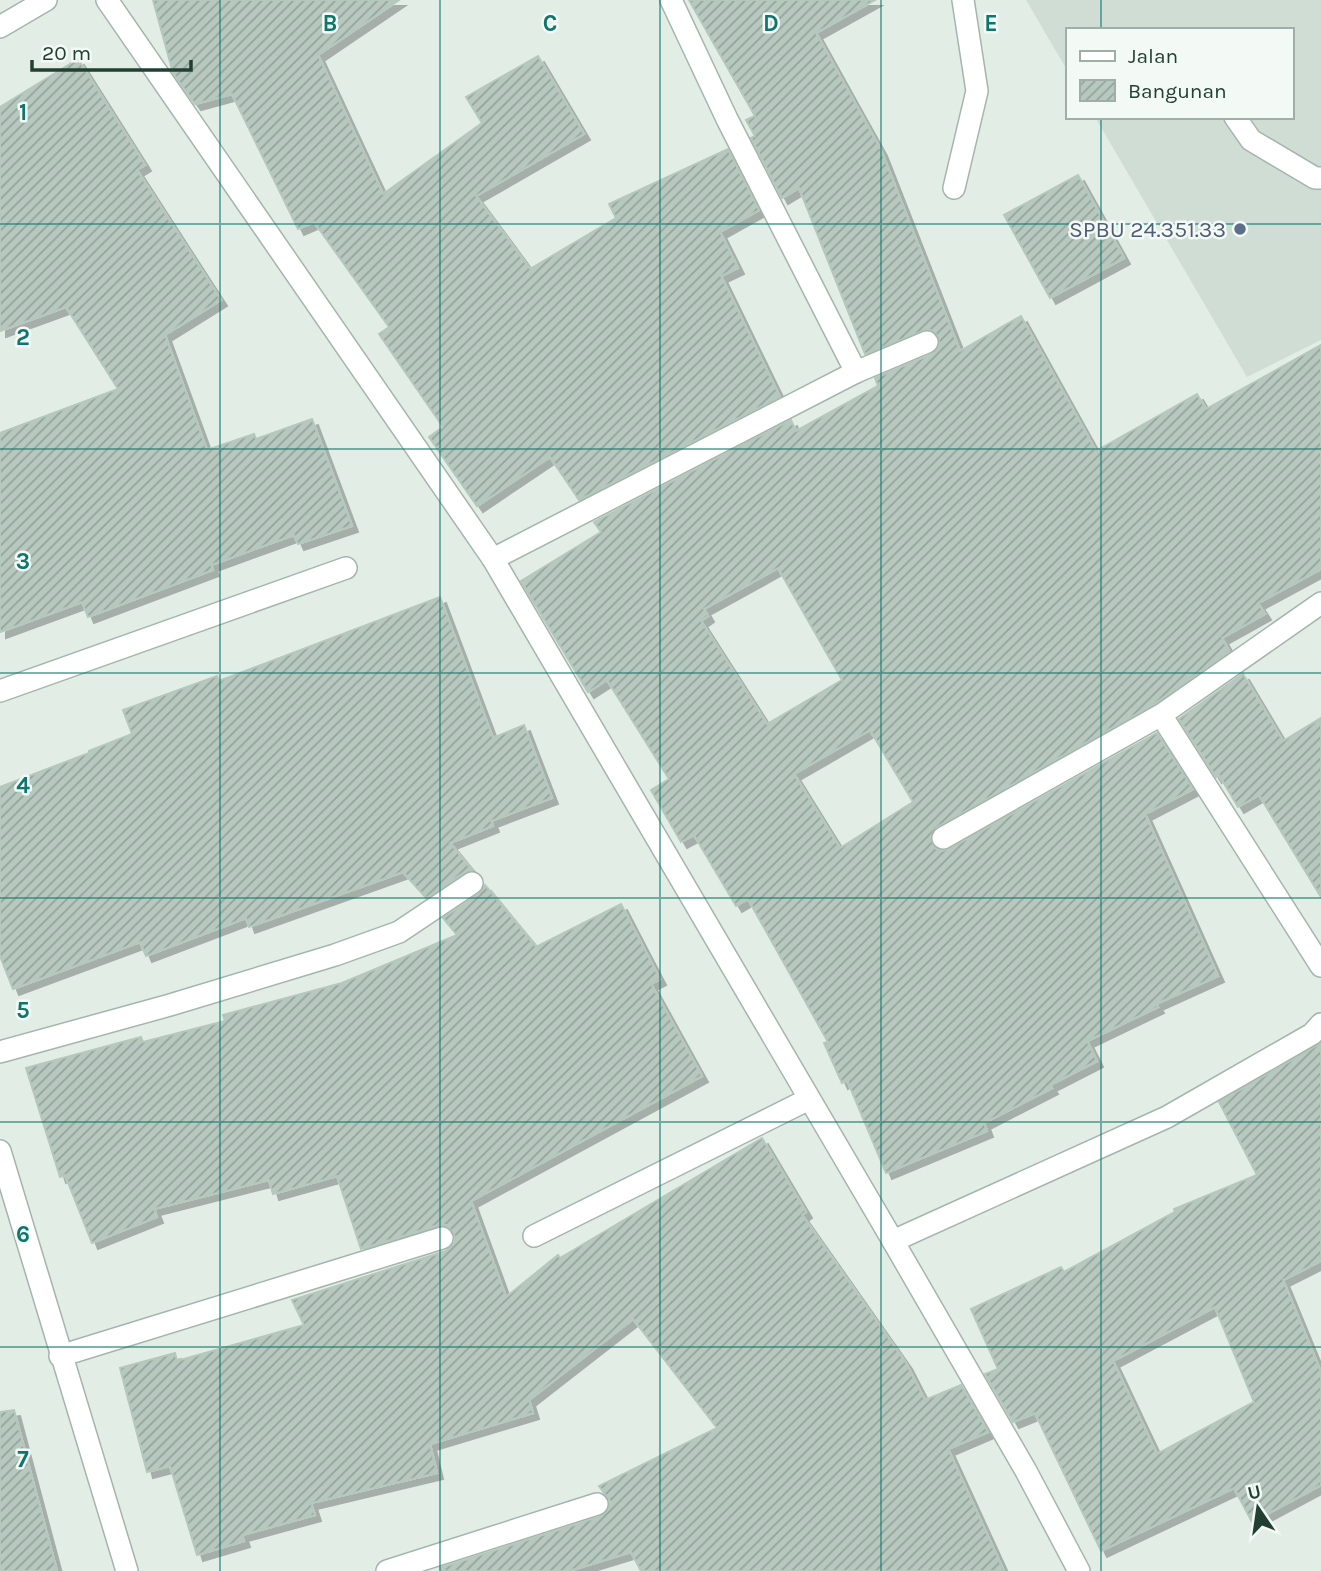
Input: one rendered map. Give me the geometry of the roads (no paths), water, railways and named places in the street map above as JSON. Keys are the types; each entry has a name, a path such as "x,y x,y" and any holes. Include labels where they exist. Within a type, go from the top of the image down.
{"street":[{"path":"0,27 46,0"},
{"path":"107,0 493,559 893,1241 1026,1471 1079,1571"},
{"path":"671,0 727,119 856,372"},
{"path":"954,188 977,91 963,0"},
{"path":"1236,119 1251,140 1315,178 1321,178"},
{"path":"493,559 856,372 928,342"},
{"path":"0,691 346,568"},
{"path":"943,838 1161,715 1321,603"},
{"path":"1161,715 1321,966"},
{"path":"0,1052 335,956 399,932 472,883"},
{"path":"893,1241 1167,1116 1312,1034 1321,1024"},
{"path":"534,1236 809,1099"},
{"path":"0,1151 127,1571"},
{"path":"60,1356 442,1238"},
{"path":"387,1571 597,1504"}],"place":[{"name":"SPBU 24.351.33","path":"1240,229"}]}
